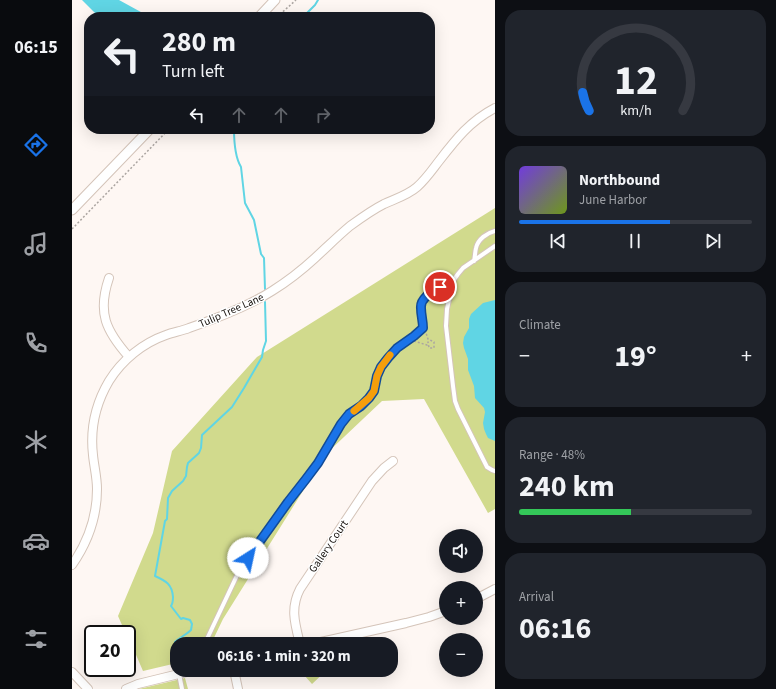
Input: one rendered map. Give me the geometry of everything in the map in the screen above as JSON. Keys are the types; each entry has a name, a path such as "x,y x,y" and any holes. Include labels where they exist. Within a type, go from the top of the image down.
{"street":[{"path":"264,12 275,0"},
{"name":"Tulip Tree Lane","path":"72,565 84,545 94,517 97,488 92,442 94,416 98,402 110,378 129,357 152,341 244,306 263,297 280,286 298,273 334,240 365,215 417,187 461,133 473,122 495,108"},
{"path":"72,210 145,134"},
{"path":"109,278 104,298 105,319 114,338 129,357"},
{"name":"Gallery Court","path":"299,637 294,613 294,603 300,589 372,481 392,461"},
{"path":"483,594 495,588"},
{"path":"343,637 406,623 439,613"},
{"path":"72,672 88,689"},
{"path":"126,689 170,675"},
{"path":"235,677 238,689"}],"lane":[{"path":"474,261 478,243 487,234 495,231"},
{"path":"495,246 463,268 453,281 447,309 446,326 455,401 483,460 489,469 495,470"},
{"path":"207,637 240,569 318,463 341,424 349,414 361,406 369,398 374,391 377,376 381,367 388,358 397,348 423,328 421,304 423,300 430,293 444,284 453,281"},
{"path":"179,677 182,689"}],"path":[{"path":"283,12 296,0"},
{"path":"72,229 164,134"},
{"path":"410,339 427,345 428,342 429,348 434,348 434,342 428,339 423,328"}],"green space":[{"path":"495,208 495,509 488,513 424,399 382,401 326,454 223,619 214,637 170,637 170,665 143,671 136,655 136,625 122,625 118,616 153,533 172,451 257,357"},
{"path":"306,677 320,677 312,684"},
{"path":"185,678 188,689 139,689"}],"water":[{"path":"82,0 119,0 141,12 94,12"},
{"path":"495,300 495,441 488,438 484,429 483,423 485,412 484,408 475,398 474,386 468,370 468,359 463,343 464,337 469,328 469,319 471,314 483,303"}],"waterway":[{"path":"308,12 318,0"},
{"path":"234,134 237,159 241,167 245,203 254,220 261,254 264,258 265,289"},
{"path":"182,637 191,630 192,624 190,620 183,618 181,619 171,606 173,597 170,586 165,581 155,576 165,521 167,519 168,498 172,491 183,481 186,476 188,463 199,453 202,435 232,407 262,357 266,341 265,302"}],"slow traffic":[{"path":"354,411 361,406 374,391 377,376 381,367 390,355"}],"route":[{"path":"248,558 318,463 341,424 349,414 361,406 374,391 377,376 381,367 397,348 421,331 424,326 421,304 423,300 440,287"}]}
